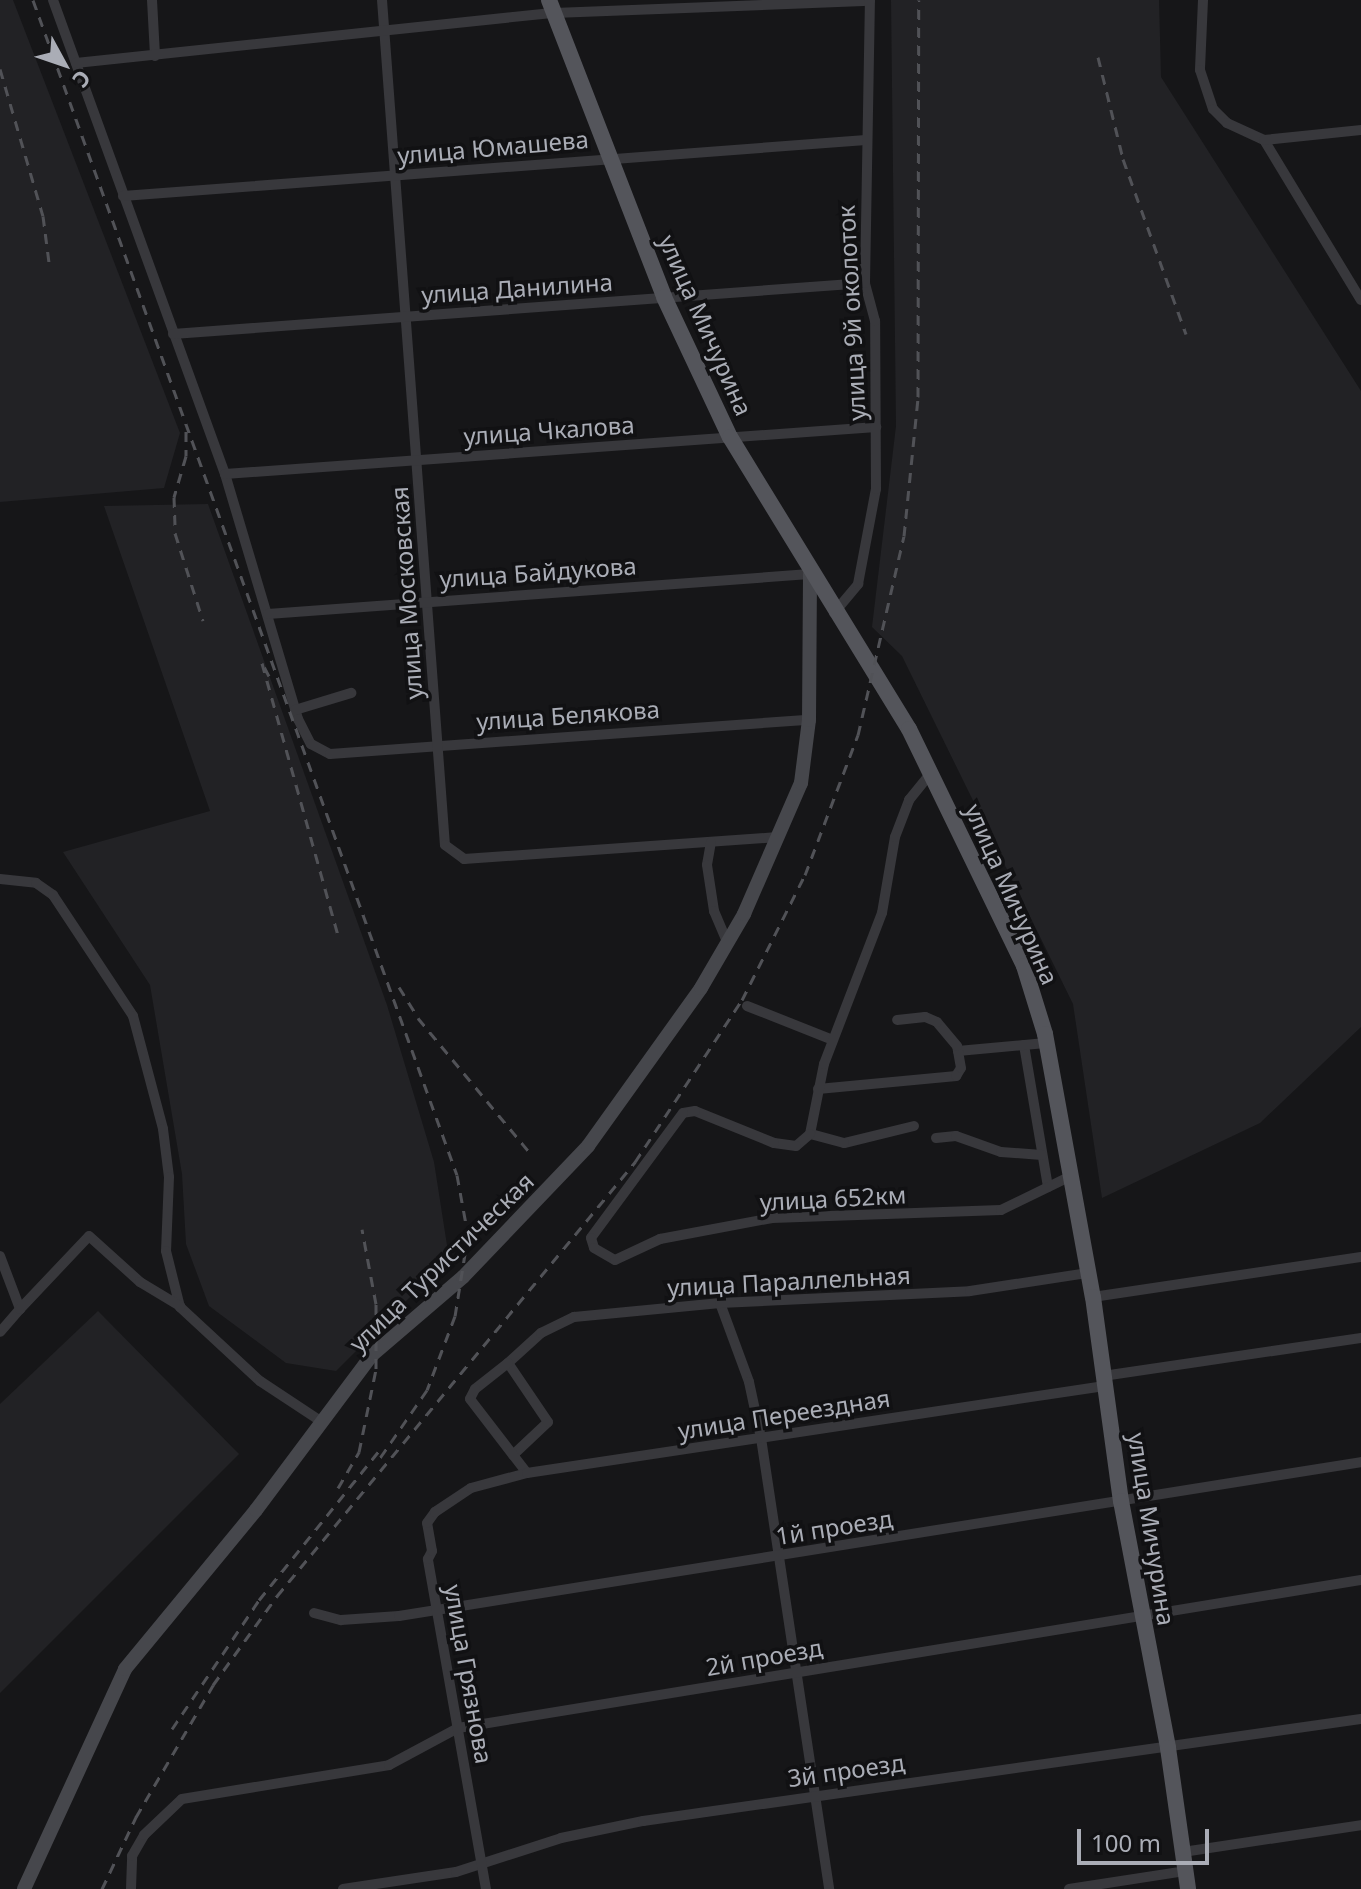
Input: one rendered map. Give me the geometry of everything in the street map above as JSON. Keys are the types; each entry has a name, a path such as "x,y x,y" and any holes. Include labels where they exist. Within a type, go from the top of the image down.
{"main road":[{"name":"улица Мичурина","path":"552,6 664,297 730,437 834,613 877,671 1020,957 1046,1043 1093,1297 1121,1501 1168,1748 1188,1889"}],"street":[{"path":"53,0 225,474 295,710 351,693"},
{"path":"152,0 155,56"},
{"name":"улица Московская","path":"382,0 445,845 454,855 524,856 777,837"},
{"path":"76,63 384,31 552,6 870,0"},
{"name":"улица 9й околоток","path":"834,613 858,584 876,489 875,321 865,283 870,0"},
{"path":"1209,0 1203,0 1200,70 1213,109 1227,123 1264,140 1361,130"},
{"name":"улица Юмашева","path":"123,196 866,140"},
{"path":"1264,140 1361,300"},
{"name":"улица Данилина","path":"173,334 865,283"},
{"name":"улица Чкалова","path":"225,474 876,427"},
{"name":"улица Байдукова","path":"268,614 426,599 810,574"},
{"name":"улица Туристическая","path":"24,1889 125,1669 256,1510 319,1420 372,1355 463,1277 588,1146 666,1042 727,942 801,783 809,720 810,574"},
{"name":"улица Белякова","path":"295,710 311,744 330,754 437,743 809,720"},
{"path":"810,1134 818,1089 833,1040 882,913 895,837 909,800 929,775"},
{"path":"711,842 707,865 714,911 727,942"},
{"path":"0,879 36,883 53,895 133,1016 163,1129 169,1177 166,1251 180,1307"},
{"path":"747,1006 833,1040"},
{"path":"818,1089 950,1079 961,1068 958,1051 937,1022 925,1017 897,1020"},
{"path":"958,1051 1046,1043"},
{"path":"1024,1045 1048,1187"},
{"name":"улица 652км","path":"914,1126 844,1143 810,1134 796,1146 774,1143 695,1111 683,1113 591,1238 594,1248 615,1260 660,1239 772,1218 1001,1210 1069,1177"},
{"path":"936,1138 956,1136 1001,1152 1042,1155"},
{"path":"0,1332 89,1236 140,1282 180,1307 260,1381 319,1420"},
{"path":"0,1256 20,1309"},
{"path":"1093,1297 1361,1257"},
{"name":"улица Параллельная","path":"513,1455 470,1399 475,1389 541,1333 574,1317 720,1303 970,1291 1087,1273"},
{"path":"720,1303 749,1382 761,1438 829,1889"},
{"name":"улица Переездная","path":"471,1488 527,1473 761,1438 1361,1338"},
{"path":"508,1363 548,1422 513,1455 527,1473"},
{"name":"1й проезд","path":"314,1613 341,1620 436,1610 1361,1462"},
{"name":"улица Грязнова","path":"471,1488 427,1523 436,1610 486,1889"},
{"name":"2й проезд","path":"131,1889 132,1856 144,1835 182,1799 389,1765 458,1728 1361,1580"},
{"name":"3й проезд","path":"343,1889 456,1872 482,1860 643,1821 815,1794 1168,1748 1361,1719"},
{"path":"1183,1852 1361,1825"},
{"path":"1069,1889 1185,1871"}],"shaded area":[{"path":"0,0 13,0 180,433 164,488 0,502"},
{"path":"891,0 1159,0 1161,77 1361,391 1361,1027 1260,1123 1102,1198 1073,1004 902,656 872,627 896,426"},
{"path":"208,504 387,1005 434,1162 449,1258 336,1371 286,1363 209,1306 186,1244 182,1174 150,985 63,852 210,811 104,506"},
{"path":"98,1311 239,1454 0,1693 0,1404"}],"railway":[{"path":"33,0 457,1175 468,1235 455,1316 427,1390 380,1458"},
{"path":"102,1889 136,1817 213,1685 277,1596 635,1162 742,1000 805,875 858,735 904,536 918,397 919,0"},
{"path":"1098,57 1123,159 1186,334"},
{"path":"0,69 43,216 49,262"},
{"path":"186,431 186,456 174,497 175,533 203,621"},
{"path":"269,676 262,663 339,938"},
{"path":"399,987 418,1018 530,1153"},
{"path":"338,1488 359,1452 376,1369 376,1304 362,1229"},
{"path":"172,1729 259,1600 382,1447"}]}
